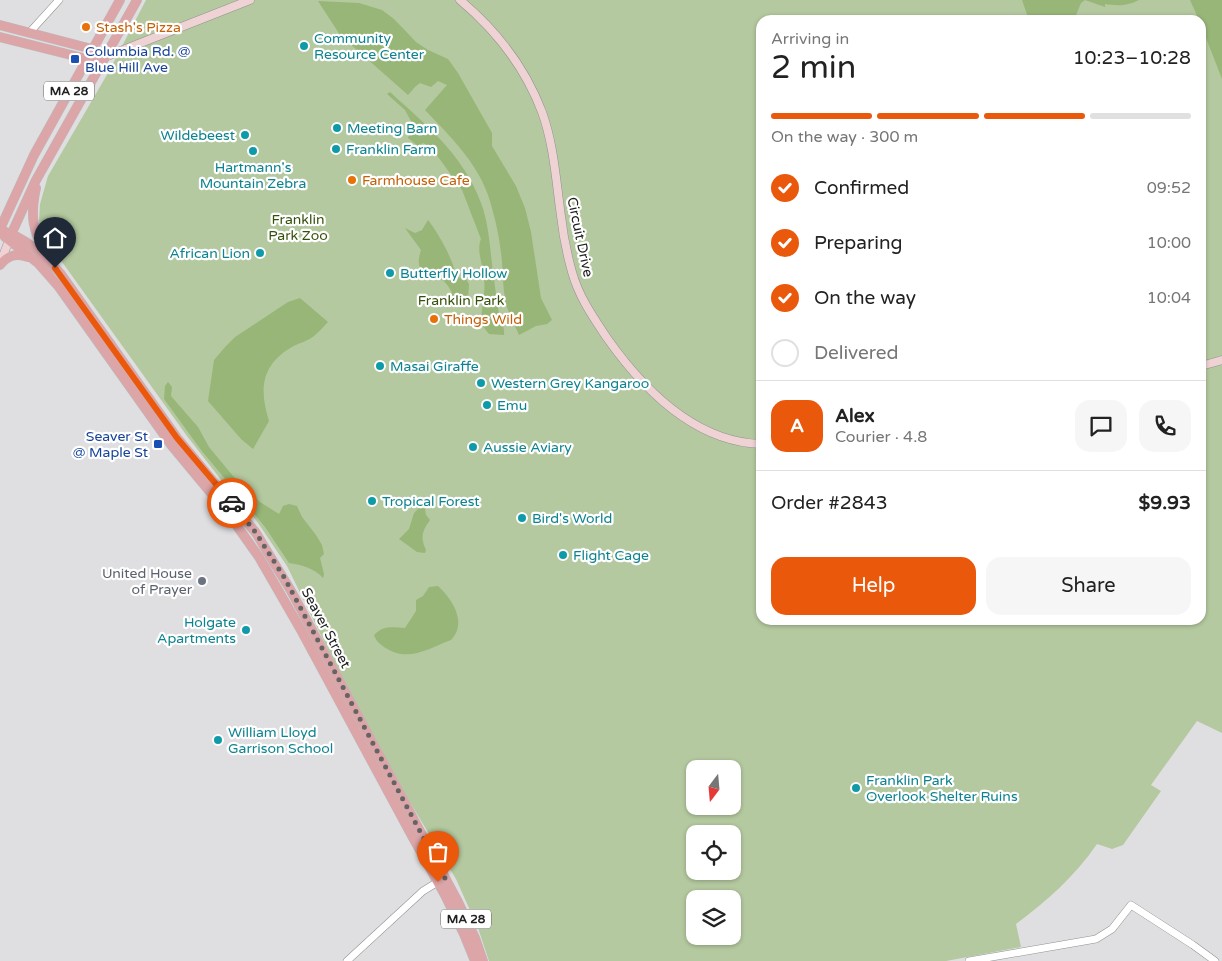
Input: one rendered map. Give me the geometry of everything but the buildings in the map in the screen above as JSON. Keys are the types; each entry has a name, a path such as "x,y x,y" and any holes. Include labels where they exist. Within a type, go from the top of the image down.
{"main road":[{"name":"MA 28","path":"0,230 27,169 120,0"},
{"name":"MA 28","path":"60,273 41,245 33,226 34,197 42,168 137,0"},
{"path":"0,37 87,59 105,57 250,0"},
{"name":"Circuit Drive","path":"460,0 486,23 506,46 525,74 538,103 546,123 552,149 561,217 573,273 590,314 614,349 634,373 654,394 679,414 723,437 756,443"},
{"path":"0,25 92,49 100,52 105,57"},
{"path":"0,265 10,237 42,168"},
{"name":"Seaver Street","path":"0,230 33,259 59,287 172,446 230,516 259,557 441,880 469,926 483,961"},
{"name":"Seaver Street","path":"10,237 32,246 60,273 177,438 240,512 265,545 441,880 475,961"},
{"path":"0,265 12,256 20,255 33,259"},
{"path":"1206,365 1222,360"}],"street":[{"path":"29,33 59,0"},
{"path":"347,961 420,894 441,880"},
{"path":"970,961 1096,939 1112,929 1131,905 1215,961"}],"green space":[{"name":"Franklin Park","path":"146,0 1222,0 1222,733 1197,721 1151,785 1161,791 1123,845 1112,849 1097,844 1060,887 1016,924 1021,947 946,961 489,961 478,928 456,879 411,804 400,790 356,707 287,566 256,520 225,485 187,436 42,234 39,221 40,204 48,176 108,73"},
{"path":"1022,0 1085,0 1081,3 1076,15 1027,15"},
{"path":"1085,0 1139,0 1122,5 1105,4 1105,7"},
{"path":"1190,0 1222,0 1222,79 1206,38 1206,15 1197,15"},
{"path":"318,1 359,3 382,10 394,19 416,42 448,59 458,73 492,133 492,146 516,186 525,208 531,232 541,298 552,320 547,324 536,326 519,335 507,307 499,236 488,195 469,160 425,110 447,85 438,81 431,87 420,83 408,95 340,35"},
{"path":"390,92 417,116 454,155 481,203 486,221 498,309 504,335 489,334 481,324 484,283 479,253 481,239 462,190 431,147 423,143 418,146 408,138 412,123 405,110 387,94"},
{"path":"428,220 444,245 456,273 460,278 466,279 469,284 468,299 449,299 452,293 444,282 433,275 424,274 420,268 421,250 405,228 415,233 422,230"},
{"path":"300,298 328,322 312,338 282,354 268,370 265,379 264,398 269,421 253,449 241,439 208,401 214,360 235,337 288,302"},
{"path":"168,382 172,387 171,396 198,427 209,447 233,476 260,502 279,514 283,506 289,504 297,506 302,517 322,545 324,554 320,558 324,574 323,578 307,568 289,563 265,527 201,450 164,399 165,386"},
{"path":"420,507 425,509 426,515 430,520 423,535 425,553 417,552 399,539 409,529 414,513"},
{"path":"438,586 453,604 458,619 456,633 451,640 418,653 409,654 393,652 378,642 374,635 377,632 388,627 405,628 416,611 416,600 423,596 429,587"}],"way so far":[{"path":"232,503 273,558 445,878 438,882"}],"place":[{"name":"Stash's Pizza","path":"86,27"},
{"name":"Community Resource Center","path":"304,46"},
{"name":"Columbia Rd. @ Blue Hill Ave","path":"75,59"},
{"name":"Meeting Barn","path":"337,128"},
{"name":"Wildebeest","path":"245,135"},
{"name":"Franklin Farm","path":"336,149"},
{"name":"Hartmann's Mountain Zebra","path":"253,151"},
{"name":"Farmhouse Cafe","path":"352,180"},
{"name":"African Lion","path":"260,253"},
{"name":"Butterfly Hollow","path":"390,273"},
{"name":"Things Wild","path":"434,319"},
{"name":"Masai Giraffe","path":"380,366"},
{"name":"Western Grey Kangaroo","path":"481,383"},
{"name":"Emu","path":"487,405"},
{"name":"Seaver St @ Maple St","path":"158,444"},
{"name":"Aussie Aviary","path":"473,447"},
{"name":"Tropical Forest","path":"372,501"},
{"name":"Bird's World","path":"522,518"},
{"name":"Flight Cage","path":"563,555"},
{"name":"United House of Prayer","path":"202,581"},
{"name":"Holgate Apartments","path":"246,630"},
{"name":"William Lloyd Garrison School","path":"218,740"},
{"name":"Franklin Park Overlook Shelter Ruins","path":"856,788"}],"route":[{"path":"55,268 164,421 232,503"}],"park label":[{"name":"Franklin Park Zoo","path":"298,227"}]}
